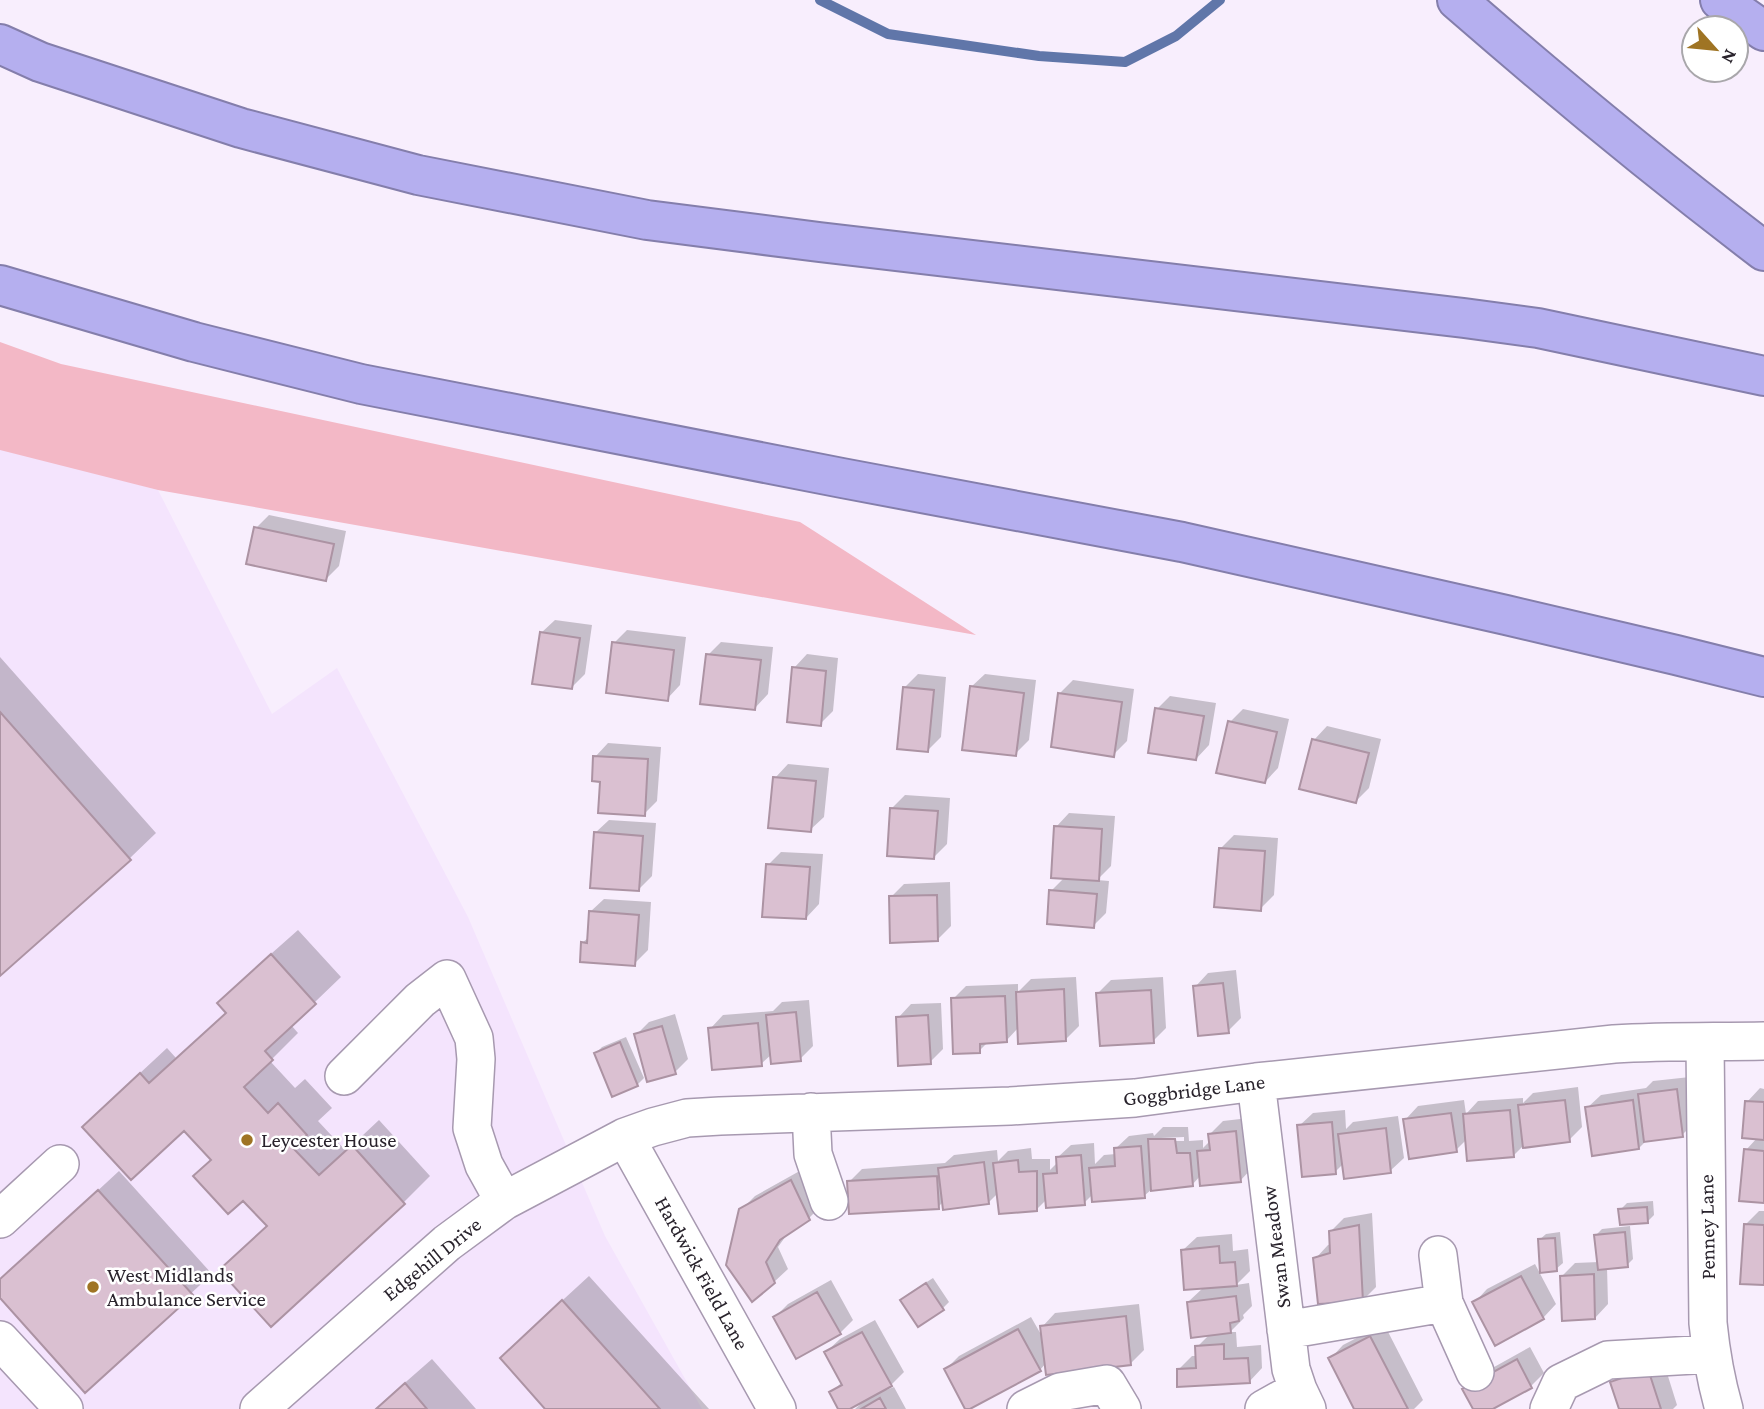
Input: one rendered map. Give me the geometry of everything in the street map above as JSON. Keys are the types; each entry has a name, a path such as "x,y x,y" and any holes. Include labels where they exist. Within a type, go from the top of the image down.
{"highway":[{"path":"1458,0 1542,74 1764,251"},
{"path":"1720,0 1764,31"},
{"path":"0,44 40,62 253,132 418,175 647,220 1464,317 1538,328 1764,376"},
{"path":"0,285 194,342 361,384 1182,542 1764,677"}],"street":[{"path":"344,1076 420,1000 447,979 474,1038 476,1059 472,1128 484,1165 504,1202"},
{"name":"Goggbridge Lane","path":"625,1137 687,1118 1010,1106 1121,1099 1614,1044 1764,1041"},
{"name":"Penney Lane","path":"1705,1042 1708,1323 1711,1354 1724,1409"},
{"name":"Swan Meadow","path":"1256,1082 1291,1369 1302,1399"},
{"path":"811,1112 813,1154 829,1201"},
{"name":"Edgehill Drive","path":"258,1409 447,1243 504,1202 625,1137"},
{"name":"Hardwick Field Lane","path":"625,1137 777,1409"},
{"path":"0,1219 60,1164"},
{"path":"1438,1255 1444,1303 1475,1372"},
{"path":"1286,1330 1444,1303"},
{"path":"0,1340 64,1409"},
{"path":"1549,1409 1561,1383 1608,1360 1711,1354"},
{"path":"1026,1409 1060,1392 1107,1384 1122,1409"},
{"path":"1264,1409 1302,1399"}],"shaded area":[{"path":"0,342 61,364 800,522 976,635 158,490 0,450"},
{"path":"0,447 158,490 272,714 337,668 468,917 605,1236 702,1409 0,1409"}],"building":[{"path":"254,527 334,544 326,581 246,564"},
{"path":"540,632 580,638 572,689 532,684"},
{"path":"612,642 674,650 668,701 606,693"},
{"path":"706,654 761,660 755,710 700,704"},
{"path":"792,667 826,671 821,726 787,722"},
{"path":"970,686 1024,693 1016,756 962,750"},
{"path":"903,687 934,690 928,752 897,749"},
{"path":"1058,693 1122,702 1114,757 1051,747"},
{"path":"1155,708 1204,716 1196,760 1148,753"},
{"path":"0,712 131,860 0,976"},
{"path":"1228,721 1277,732 1265,783 1216,773"},
{"path":"1312,739 1369,753 1356,803 1299,789"},
{"path":"593,756 648,759 645,816 598,813 600,782 592,781"},
{"path":"773,777 816,781 811,832 768,828"},
{"path":"890,808 938,811 934,859 887,856"},
{"path":"1054,826 1102,829 1099,881 1051,878"},
{"path":"594,832 643,836 639,891 590,888"},
{"path":"1219,848 1265,851 1261,911 1214,907"},
{"path":"766,864 810,867 806,919 762,917"},
{"path":"1049,890 1097,894 1094,928 1047,924"},
{"path":"937,895 938,941 890,943 889,896"},
{"path":"589,911 639,915 635,966 580,962 581,942 587,943"},
{"name":"Leycester House","path":"271,954 316,1004 265,1051 273,1060 244,1087 268,1113 278,1103 307,1135 293,1148 319,1175 352,1145 405,1204 271,1327 219,1270 267,1226 243,1201 228,1214 193,1176 211,1160 184,1131 131,1180 82,1127 140,1073 149,1083 226,1013 217,1003"},
{"path":"1223,983 1229,1033 1198,1036 1193,986"},
{"path":"1064,989 1066,1041 1018,1044 1016,992"},
{"path":"1151,990 1154,1043 1100,1046 1096,993"},
{"path":"1005,996 1007,1042 980,1044 980,1053 953,1054 951,998"},
{"path":"796,1012 801,1061 771,1064 766,1015"},
{"path":"928,1015 931,1064 898,1066 896,1017"},
{"path":"758,1023 762,1066 712,1070 708,1028"},
{"path":"662,1026 676,1074 647,1082 634,1034"},
{"path":"620,1042 638,1086 612,1097 594,1053"},
{"path":"1677,1089 1683,1137 1644,1142 1638,1094"},
{"path":"1565,1100 1570,1142 1523,1148 1518,1105"},
{"path":"1633,1100 1639,1149 1592,1156 1585,1107"},
{"path":"1745,1101 1764,1102 1764,1140 1742,1138"},
{"path":"1510,1110 1514,1157 1467,1161 1463,1114"},
{"path":"1451,1113 1457,1152 1409,1159 1403,1119"},
{"path":"1332,1122 1336,1174 1302,1177 1297,1125"},
{"path":"1386,1128 1391,1173 1344,1179 1338,1134"},
{"path":"1236,1131 1241,1182 1200,1186 1197,1151 1210,1150 1208,1134"},
{"path":"1148,1139 1175,1139 1177,1153 1190,1153 1193,1186 1151,1191"},
{"path":"1141,1146 1145,1198 1092,1202 1089,1168 1115,1166 1114,1148"},
{"path":"1744,1149 1764,1151 1764,1203 1739,1201"},
{"path":"1081,1155 1085,1205 1046,1208 1043,1174 1057,1173 1056,1157"},
{"path":"1018,1160 1019,1172 1037,1171 1037,1211 999,1214 993,1163"},
{"path":"984,1162 989,1204 943,1210 938,1168"},
{"path":"937,1176 939,1209 849,1214 847,1181"},
{"path":"791,1180 810,1220 780,1240 766,1262 775,1283 752,1302 726,1265 739,1209"},
{"name":"West Midlands Ambulance Service","path":"98,1190 193,1295 85,1393 0,1298 0,1279"},
{"path":"1647,1207 1648,1223 1620,1225 1618,1209"},
{"path":"1744,1224 1764,1225 1764,1285 1740,1284"},
{"path":"1359,1225 1363,1302 1318,1304 1313,1258 1330,1253 1329,1231"},
{"path":"1625,1232 1628,1267 1598,1270 1594,1235"},
{"path":"1555,1238 1557,1271 1540,1273 1538,1239"},
{"path":"1219,1246 1220,1263 1235,1262 1237,1286 1184,1290 1181,1250"},
{"path":"1594,1274 1595,1319 1562,1321 1560,1276"},
{"path":"1521,1276 1544,1319 1495,1346 1472,1302"},
{"path":"926,1283 944,1310 918,1327 900,1300"},
{"path":"817,1292 841,1334 796,1359 773,1317"},
{"path":"1236,1296 1239,1321 1230,1323 1231,1333 1191,1338 1187,1302"},
{"path":"562,1300 660,1409 545,1409 500,1358"},
{"path":"1126,1316 1131,1365 1046,1375 1040,1326"},
{"path":"1018,1329 1041,1371 970,1409 965,1409 944,1369"},
{"path":"862,1332 892,1386 850,1409 838,1409 829,1392 842,1385 824,1352"},
{"path":"1370,1336 1408,1409 1354,1409 1328,1358"},
{"path":"1224,1344 1224,1359 1248,1358 1250,1383 1177,1387 1177,1369 1196,1368 1195,1346"},
{"path":"1517,1359 1532,1388 1493,1409 1473,1409 1462,1389"},
{"path":"1648,1369 1661,1409 1619,1409 1610,1382"},
{"path":"405,1383 427,1409 376,1409"},
{"path":"880,1398 886,1409 861,1409"}],"waterway":[{"path":"820,0 888,34 1039,56 1125,62 1176,36 1220,0"}],"place":[{"name":"Leycester House","path":"247,1140"},
{"name":"West Midlands Ambulance Service","path":"93,1287"}]}
